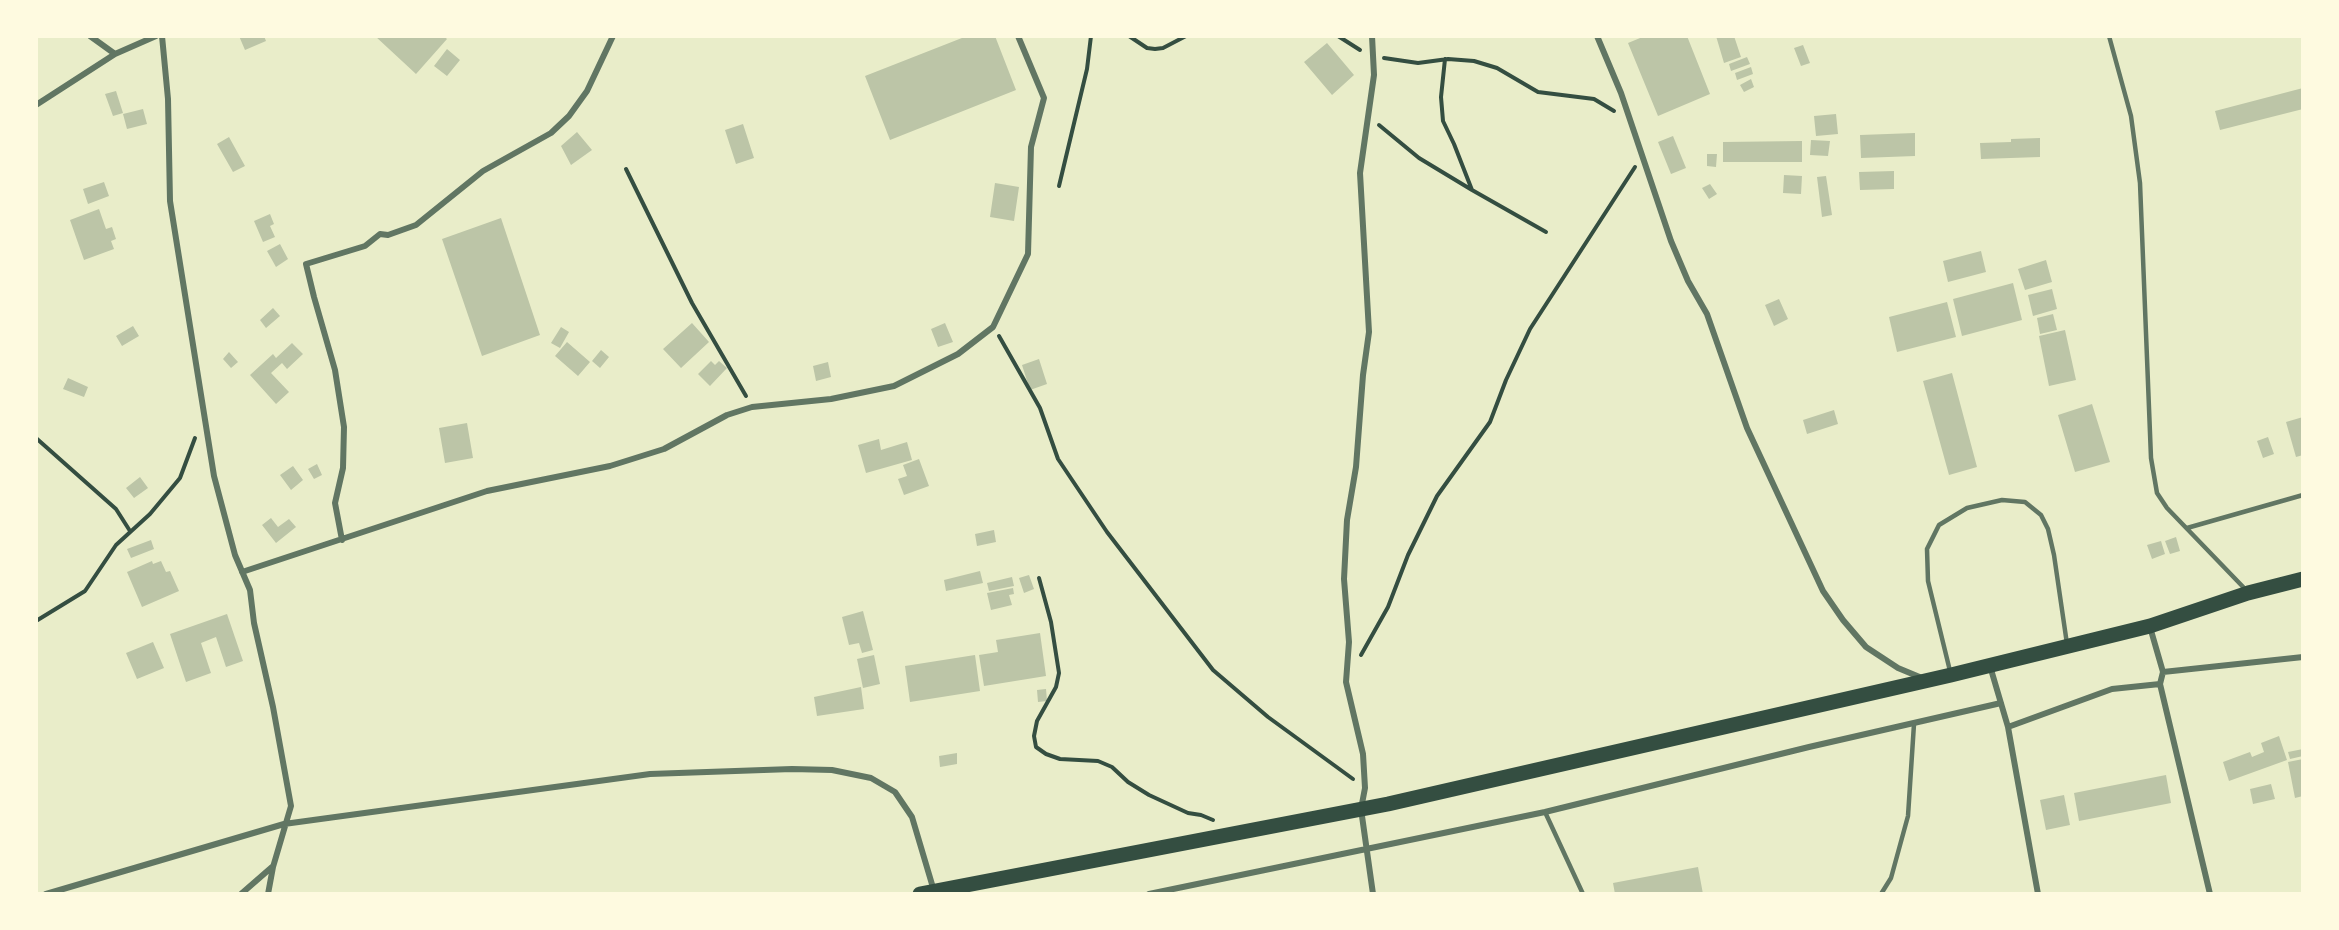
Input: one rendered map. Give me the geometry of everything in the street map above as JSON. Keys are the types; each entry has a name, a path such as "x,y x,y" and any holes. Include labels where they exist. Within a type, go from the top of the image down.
{"highway":[{"path":"927,893 1362,809 1928,681 2150,626 2248,593 2303,579"}],"street":[{"path":"90,36 115,54"},
{"path":"36,105 115,54 156,36"},
{"path":"162,36 168,99 170,201 214,476 235,555 250,590 254,623 273,707 291,806 284,824 268,894"},
{"path":"342,540 334,503 343,468 344,427 335,370 306,264 365,246 380,234 388,235 416,225 483,171 551,133 569,116 587,91 613,36"},
{"path":"242,572 487,491 610,466 664,449 727,415 752,407 831,399 894,386 958,354 993,327 1028,254 1031,147 1044,98 1018,36"},
{"path":"1372,36 1374,75 1360,173 1369,332 1363,375 1356,467 1347,520 1344,579 1349,642 1346,682 1363,754 1365,788 1362,809 1373,894"},
{"path":"1597,36 1632,127 1671,241 1688,281 1707,314 1747,428 1823,591 1843,620 1866,646 1898,668 1928,681"},
{"path":"2150,626 2163,672 2160,684 2210,894"},
{"path":"2163,672 2303,657"},
{"path":"1990,665 2008,727 2038,894"},
{"path":"2008,727 2112,689 2160,684"},
{"path":"1149,894 1545,812 2001,702"},
{"path":"46,894 284,824 650,774 792,769 832,770 871,778 895,792 912,817 927,893"},
{"path":"241,894 273,867"}],"lane":[{"path":"2109,36 2131,116 2140,183 2151,458 2157,493 2167,508 2248,593"},
{"path":"2187,528 2303,495"},
{"path":"1951,675 1928,581 1927,549 1939,525 1967,508 2002,500 2025,502 2041,515 2048,529 2054,555 2067,646"},
{"path":"1881,894 1891,879 1908,816 1914,724"},
{"path":"1545,812 1583,894"}],"path":[{"path":"1059,186 1085,79 1091,36"},
{"path":"1129,36 1147,48 1155,49 1186,36"},
{"path":"1338,36 1373,56 1419,63 1445,59 1474,61 1497,69 1538,92 1594,99 1608,106 1632,127"},
{"path":"1445,59 1441,97 1443,121 1472,190"},
{"path":"1369,117 1419,158 1546,232"},
{"path":"1346,673 1364,652 1388,607 1408,555 1437,496 1490,422 1506,380 1530,329 1642,157"},
{"path":"626,169 692,303 752,407"},
{"path":"993,327 1040,408 1058,459 1107,532 1213,670 1268,717 1365,788"},
{"path":"36,621 85,591 116,545 150,514 180,477 204,414"},
{"path":"36,438 116,509 130,531"},
{"path":"1039,578 1051,622 1059,673 1056,687 1037,721 1034,736 1036,747 1060,759 1098,761 1112,767 1128,782 1149,795 1188,813 1213,820"}],"building":[{"path":"239,36 264,36 266,41 245,50"},
{"path":"375,36 444,36 447,39 416,74"},
{"path":"967,36 995,36 1016,90 890,140 865,76"},
{"path":"1645,36 1687,36 1710,94 1658,116 1628,43"},
{"path":"1716,36 1734,36 1741,57 1724,63"},
{"path":"1327,43 1354,75 1332,95 1304,62"},
{"path":"1803,45 1810,63 1801,66 1794,48"},
{"path":"447,49 460,60 447,76 434,66"},
{"path":"1747,57 1750,64 1731,71 1729,64"},
{"path":"1751,67 1753,74 1737,80 1735,73"},
{"path":"1751,79 1754,87 1744,92 1740,85"},
{"path":"2303,88 2303,109 2220,130 2215,111"},
{"path":"116,91 123,113 113,116 105,94"},
{"path":"143,109 147,124 127,129 123,114"},
{"path":"1836,114 1838,134 1816,136 1814,116"},
{"path":"743,124 754,158 736,164 725,130"},
{"path":"577,132 592,150 571,165 561,146"},
{"path":"1915,133 1915,156 1861,158 1860,135"},
{"path":"1673,136 1686,168 1671,174 1658,142"},
{"path":"229,137 245,166 233,172 217,144"},
{"path":"2040,138 2040,157 1981,159 1980,143"},
{"path":"1811,140 1830,141 1828,156 1810,155"},
{"path":"1802,141 1802,162 1723,162 1723,142"},
{"path":"1707,154 1717,154 1716,167 1707,166"},
{"path":"1894,171 1894,189 1860,190 1859,172"},
{"path":"1784,175 1802,176 1801,194 1783,193"},
{"path":"1826,176 1832,215 1822,217 1817,177"},
{"path":"104,182 109,196 88,204 83,189"},
{"path":"995,183 1019,187 1014,221 990,217"},
{"path":"1710,184 1717,194 1709,199 1702,188"},
{"path":"99,209 106,229 112,227 116,239 111,241 114,249 84,260 70,220"},
{"path":"270,214 274,224 270,226 275,237 263,242 254,221"},
{"path":"501,218 540,335 482,356 442,239"},
{"path":"280,244 288,259 276,267 267,251"},
{"path":"1981,251 1986,272 1948,282 1943,261"},
{"path":"2046,260 2052,282 2025,290 2018,269"},
{"path":"2013,283 2022,320 1962,336 1953,299"},
{"path":"2052,289 2057,309 2033,316 2028,295"},
{"path":"1779,299 1788,319 1774,326 1765,305"},
{"path":"1947,302 1956,337 1897,352 1889,317"},
{"path":"273,308 280,316 266,328 260,320"},
{"path":"2053,314 2057,330 2040,334 2037,318"},
{"path":"692,323 709,342 681,368 663,349"},
{"path":"945,323 953,342 938,347 931,329"},
{"path":"133,326 139,336 122,346 116,336"},
{"path":"561,327 569,332 560,348 551,343"},
{"path":"2065,330 2076,380 2049,386 2039,336"},
{"path":"567,342 590,362 578,376 555,356"},
{"path":"292,343 303,354 287,369 282,363 271,373 289,392 276,404 250,375 273,354 276,358"},
{"path":"601,350 609,357 600,368 592,361"},
{"path":"229,352 238,362 231,368 223,359"},
{"path":"1039,359 1047,384 1030,390 1022,365"},
{"path":"711,361 715,365 719,361 727,368 710,386 698,374"},
{"path":"828,362 831,377 816,381 813,366"},
{"path":"1952,373 1977,467 1949,475 1923,381"},
{"path":"68,378 88,387 84,397 63,389"},
{"path":"2092,404 2110,462 2075,472 2058,415"},
{"path":"1834,410 1838,424 1807,434 1803,420"},
{"path":"2303,417 2303,455 2296,457 2286,422"},
{"path":"467,423 473,458 445,463 439,428"},
{"path":"2268,437 2274,454 2263,458 2257,441"},
{"path":"879,439 881,450 907,442 912,460 866,473 858,445"},
{"path":"919,459 929,486 904,495 898,479 907,476 903,465"},
{"path":"317,464 322,475 314,479 308,469"},
{"path":"293,466 303,480 291,490 280,475"},
{"path":"140,477 148,488 134,498 126,488"},
{"path":"271,518 278,527 289,519 296,527 276,543 262,525"},
{"path":"994,530 996,542 977,546 975,534"},
{"path":"2176,537 2180,551 2170,554 2165,541"},
{"path":"151,540 154,549 131,558 127,549"},
{"path":"2161,541 2165,554 2152,559 2147,545"},
{"path":"152,561 153,564 161,561 166,572 170,571 179,591 142,607 127,572"},
{"path":"980,571 983,583 946,591 944,580"},
{"path":"1029,575 1034,589 1024,593 1019,578"},
{"path":"1012,577 1014,586 989,591 987,583"},
{"path":"1013,588 1014,594 1009,595 1012,605 991,610 987,593"},
{"path":"863,611 873,650 862,653 859,643 849,645 842,617"},
{"path":"227,614 243,661 226,667 216,637 201,643 211,673 186,682 170,634"},
{"path":"1040,633 1046,676 984,686 979,655 998,652 996,640"},
{"path":"153,642 164,668 137,679 126,653"},
{"path":"874,655 880,684 863,688 857,659"},
{"path":"975,655 980,691 910,702 905,666"},
{"path":"861,687 864,709 817,716 814,697"},
{"path":"1046,689 1047,701 1038,702 1037,690"},
{"path":"2279,736 2287,760 2229,781 2223,762 2250,752 2252,757 2264,752 2261,743"},
{"path":"2303,749 2303,756 2290,759 2288,752"},
{"path":"957,753 957,764 940,767 939,756"},
{"path":"2303,759 2303,796 2295,798 2288,762"},
{"path":"2166,775 2171,803 2079,821 2074,793"},
{"path":"2271,784 2275,799 2253,804 2250,789"},
{"path":"2064,795 2070,825 2046,830 2040,800"},
{"path":"1698,867 1703,894 1615,894 1613,883"}]}
